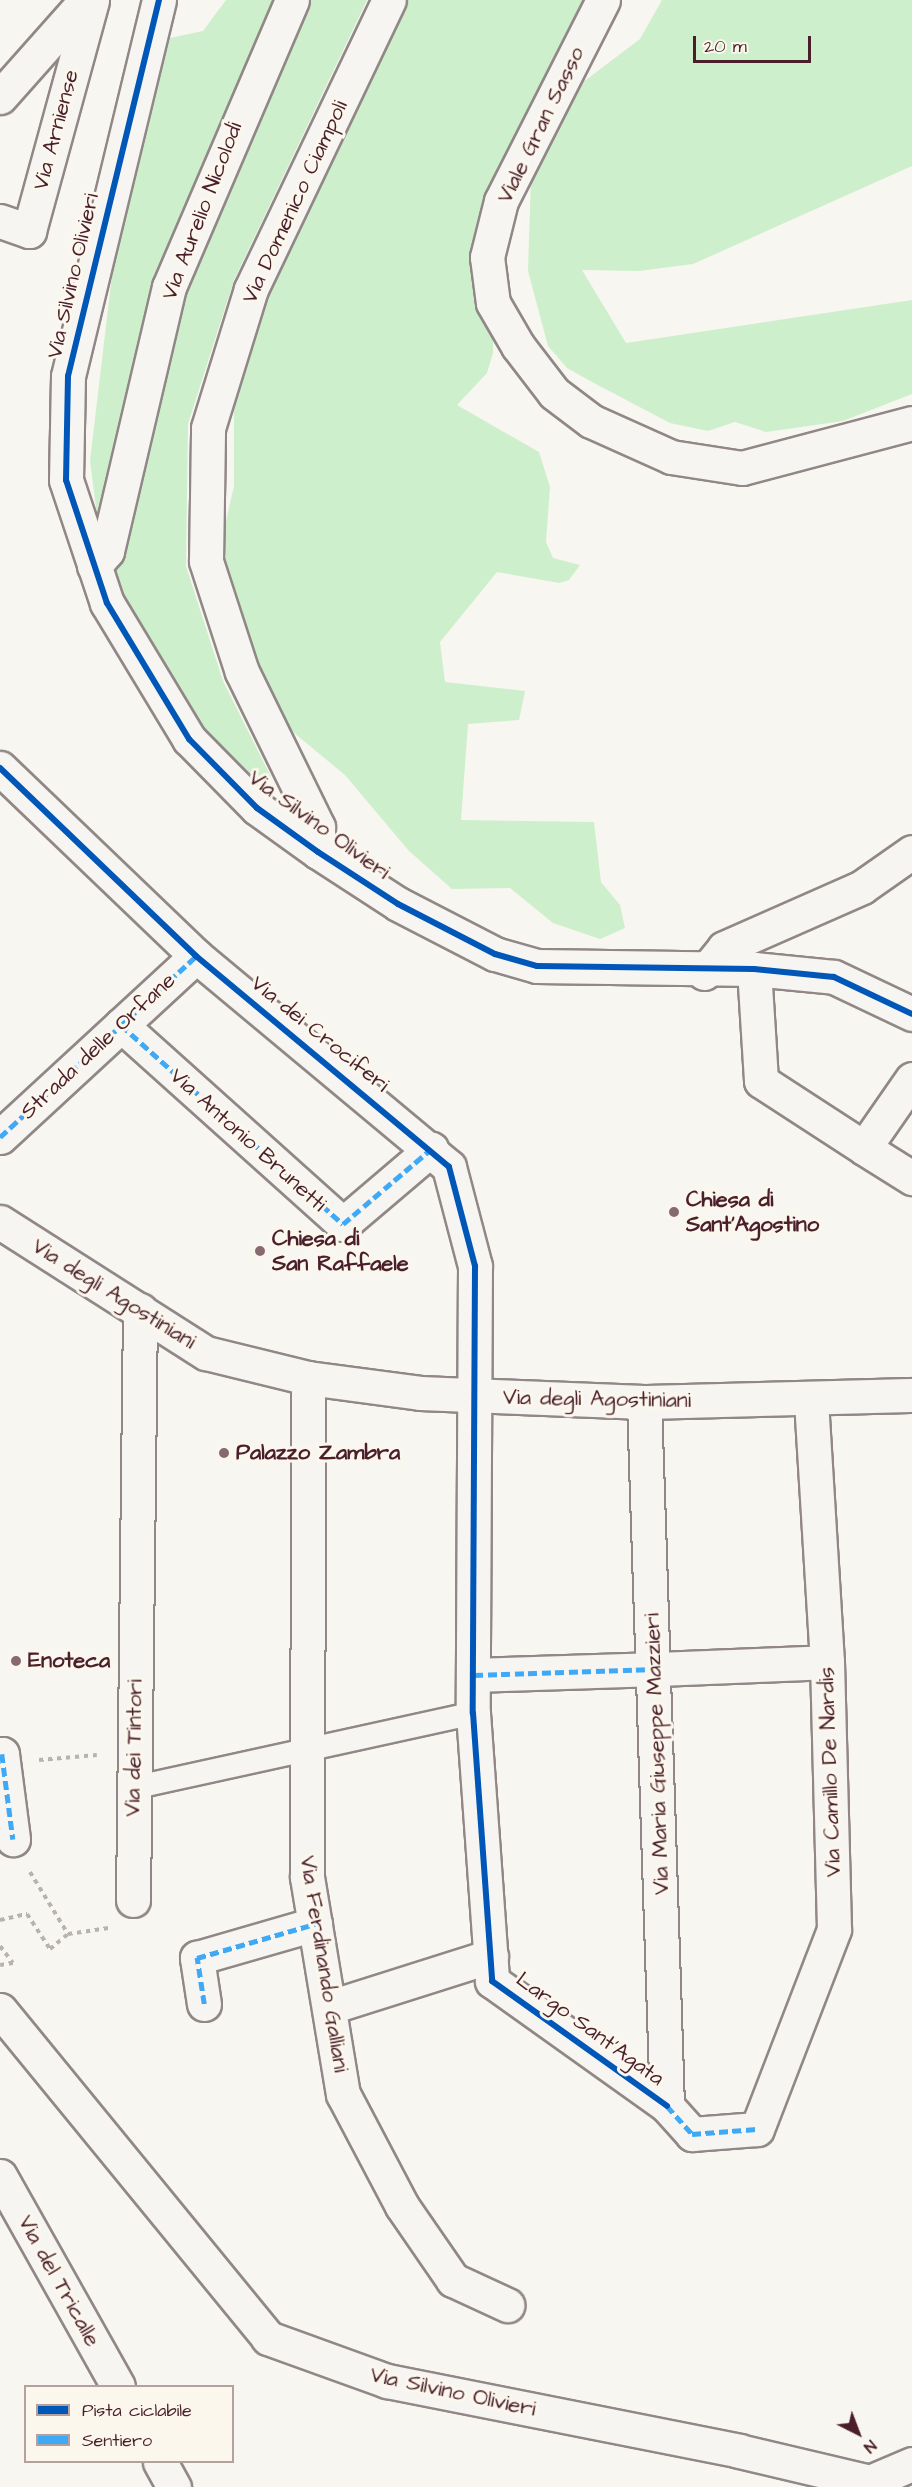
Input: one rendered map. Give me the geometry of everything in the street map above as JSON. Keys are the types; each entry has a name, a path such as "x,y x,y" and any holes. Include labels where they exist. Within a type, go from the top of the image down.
{"street":[{"name":"Via Arniense","path":"0,97 86,0"},
{"name":"Via Arniense","path":"0,220 29,231 92,0"},
{"name":"Via Silvino Olivieri","path":"159,0 68,376 66,480 107,603 189,739 257,808 318,852 398,904 495,954 537,966 704,973 754,969 834,977 912,1014"},
{"name":"Via Aurelio Nicolodi","path":"94,566 107,551 169,287 292,0"},
{"name":"Via Domenico Ciampoli","path":"318,852 318,827 242,672 206,561 208,428 251,289 389,0"},
{"name":"Viale Gran Sasso","path":"603,0 501,201 488,257 490,280 493,303 518,346 554,393 591,421 671,457 742,468 912,423"},
{"name":"Via dei Crociferi","path":"0,768 196,956 432,1149 449,1167 475,1266 479,1396 473,1713 491,1969"},
{"path":"704,973 724,948 862,887 912,852"},
{"name":"Strada delle Orfane","path":"0,1137 196,956"},
{"path":"754,969 761,1081 912,1178"},
{"name":"Via Antonio Brunetti","path":"121,1025 343,1224 432,1149"},
{"path":"864,1148 912,1079"},
{"name":"Via degli Agostiniani","path":"0,1222 206,1353 308,1378 479,1396 644,1402 811,1400 912,1395"},
{"name":"Via dei Tintori","path":"133,1900 140,1310"},
{"name":"Via Ferdinando Galliani","path":"308,1378 304,1750 307,1877 344,2094 402,2206 453,2280 507,2305"},
{"name":"Via Camillo De Nardis","path":"758,2129 834,1929 827,1662 811,1400"},
{"name":"Via Maria Giuseppe Mazzieri","path":"644,1402 656,1669 667,2106"},
{"path":"474,1675 827,1662"},
{"path":"1,1754 13,1839"},
{"path":"204,2004 196,1958 315,1924"},
{"path":"330,2007 491,1969"},
{"name":"Largo Sant'Agata","path":"491,1969 667,2106 692,2134 758,2129"},
{"name":"Via Silvino Olivieri","path":"0,2010 268,2338 387,2381 870,2485 912,2464"},
{"name":"Via del Tricalle","path":"0,2176 117,2385"},
{"path":"161,2463 174,2487"}],"lane":[{"path":"133,1788 473,1713"}],"path":[{"path":"1,1754 38,1760 85,1756"},
{"path":"13,1839 68,1934"},
{"path":"0,1920 27,1914 50,1949 68,1934 133,1925 133,1900"},
{"path":"0,1946 13,1963 0,1965"}],"green space":[{"path":"226,0 367,0 234,280 188,424 186,566 223,681 271,777 246,780 175,699 114,581 99,531 90,461 114,258 170,38 203,31"},
{"path":"405,0 589,0 493,207 493,353 487,373 457,405 539,452 550,487 546,542 553,558 580,565 569,580 559,583 497,572 440,642 445,682 525,691 519,720 468,724 461,820 594,822 601,882 620,905 625,928 600,939 553,923 510,888 452,889 409,851 345,775 282,723 238,634 218,556 234,486 234,406 252,317"},
{"path":"662,0 912,0 912,166 693,264 639,271 582,270 626,343 912,300 912,394 843,421 766,432 735,422 708,431 670,423 592,382 567,368 548,346 528,271 531,176 566,95 640,39"}],"marked path":[{"path":"0,1137 196,956"},
{"path":"121,1025 343,1224 431,1149"},
{"path":"474,1675 656,1669"},
{"path":"2,1754 13,1839"},
{"path":"204,2004 197,1958 315,1924"},
{"path":"667,2106 692,2134 757,2129"}],"cycle path":[{"path":"159,0 68,376 66,480 107,603 189,739 257,808 318,852 398,904 495,954 537,966 754,969 834,977 912,1014"},
{"path":"0,768 196,956 449,1167 475,1266 473,1713 492,1981 667,2106"}],"place":[{"name":"Chiesa di Sant'Agostino","path":"674,1212"},
{"name":"Chiesa di San Raffaele","path":"260,1251"},
{"name":"Palazzo Zambra","path":"224,1453"},
{"name":"Enoteca","path":"16,1661"}]}
